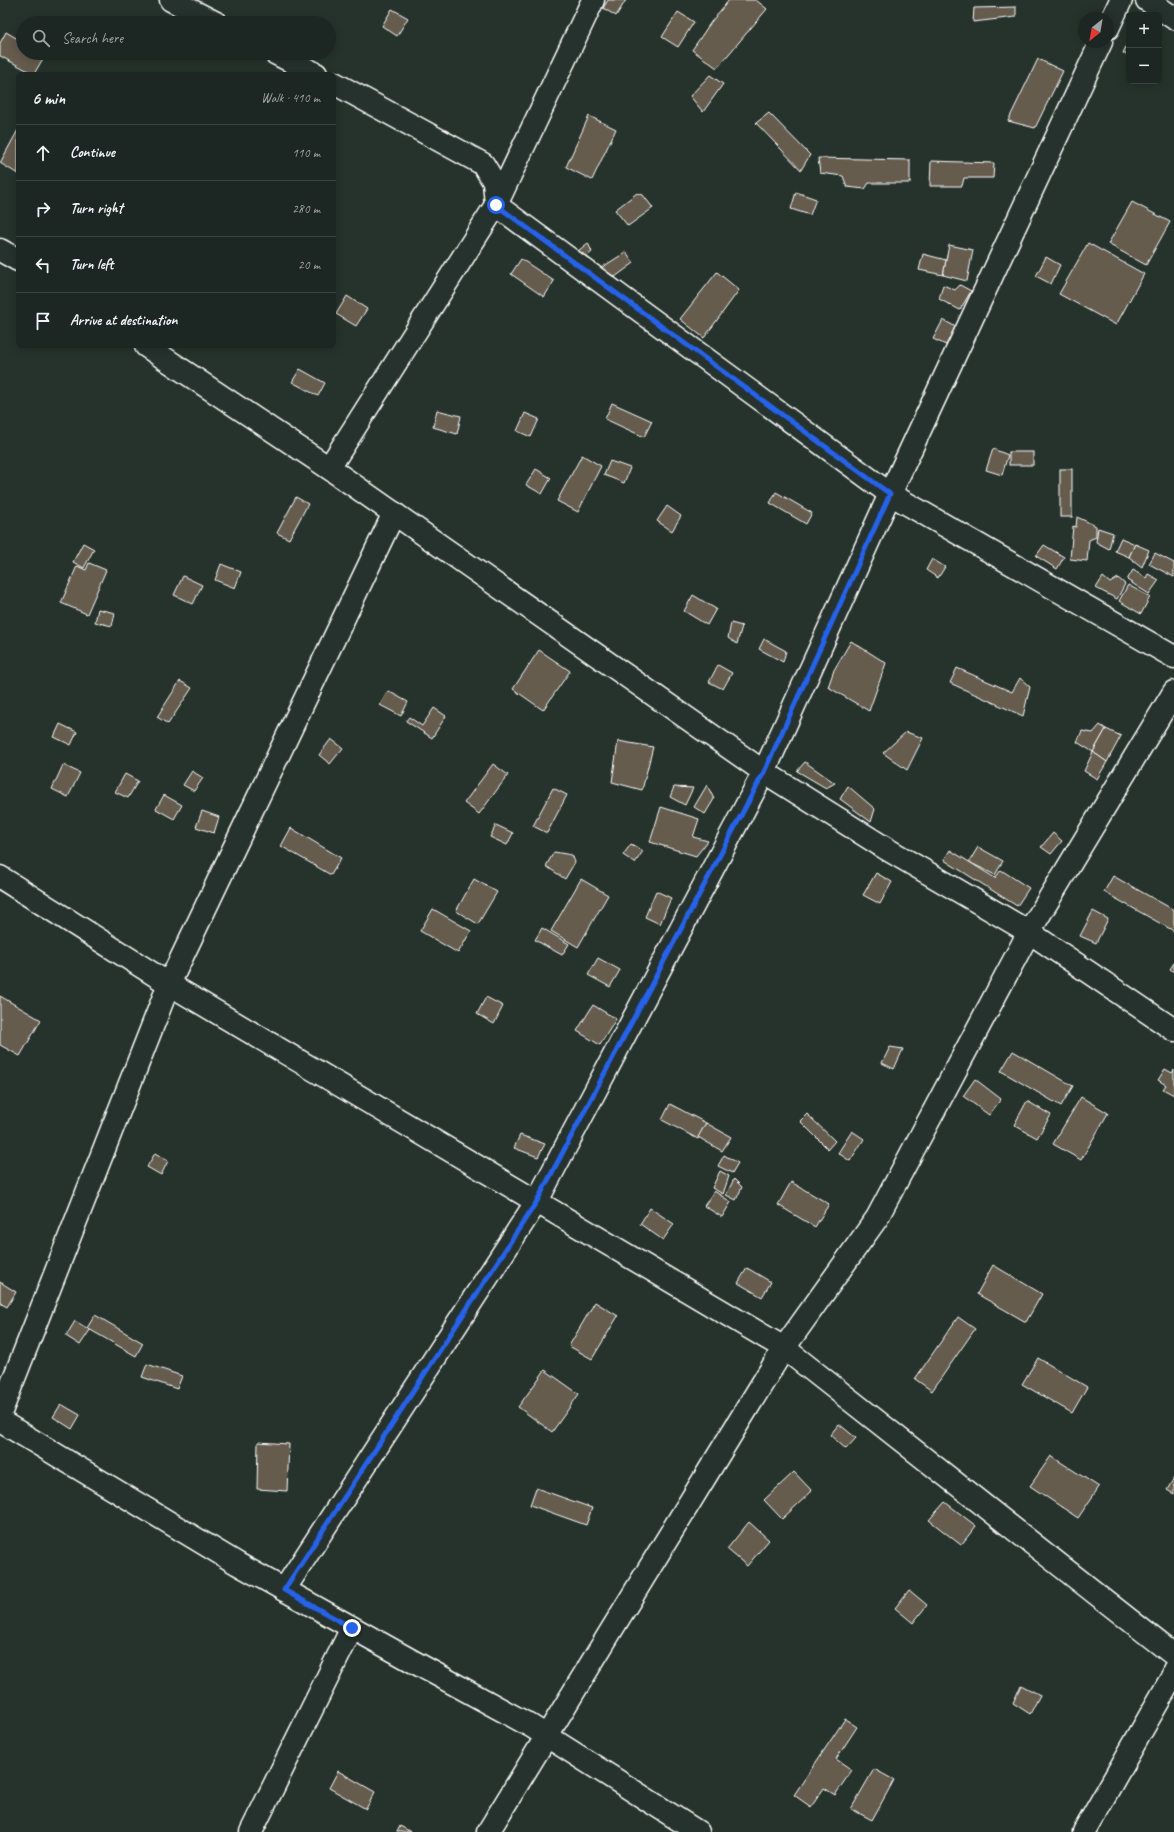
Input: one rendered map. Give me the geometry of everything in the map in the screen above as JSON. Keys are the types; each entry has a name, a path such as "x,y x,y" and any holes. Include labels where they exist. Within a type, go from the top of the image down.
{"street":[{"path":"172,0 203,16"},
{"path":"328,468 496,205 593,0"},
{"path":"1114,15 1121,0"},
{"path":"1147,0 1174,18"},
{"path":"284,1590 537,1201 764,772 890,494 1098,48"},
{"path":"289,60 312,72"},
{"path":"336,84 483,164 494,182 496,205 890,494 1174,657"},
{"path":"0,250 16,259"},
{"path":"149,348 394,513 764,772 885,848 1029,932 1174,1030"},
{"path":"0,1414 169,984 394,513"},
{"path":"488,1832 784,1348 877,1218 1029,932 1174,692"},
{"path":"0,877 169,984 784,1348 1174,1655"},
{"path":"0,1421 238,1564 548,1736 698,1832"},
{"path":"251,1832 352,1628"},
{"path":"1084,1832 1171,1679 1174,1670"}],"building":[{"path":"608,0 626,0 616,16 603,8"},
{"path":"729,0 756,0 767,9 717,68 692,50 711,22"},
{"path":"1016,7 1016,17 973,22 974,8"},
{"path":"392,9 408,18 397,36 382,26"},
{"path":"678,12 694,22 678,47 662,37"},
{"path":"6,32 16,38 16,60 42,60 35,72 30,72 0,56 0,43"},
{"path":"1126,46 1126,54 1123,53"},
{"path":"1038,59 1063,71 1035,128 1008,121"},
{"path":"710,75 723,84 703,112 690,96"},
{"path":"769,113 810,155 801,170 756,123"},
{"path":"589,116 616,129 592,180 566,167"},
{"path":"16,134 16,173 0,163"},
{"path":"818,158 910,160 910,183 869,183 865,189 847,187 843,176 820,173"},
{"path":"931,161 994,163 993,178 964,178 962,186 930,186"},
{"path":"796,192 816,199 810,215 791,209"},
{"path":"637,193 643,195 653,208 628,226 615,210"},
{"path":"1132,202 1170,222 1146,265 1108,244"},
{"path":"588,243 592,252 584,258 578,251"},
{"path":"1088,243 1144,274 1116,325 1059,294"},
{"path":"949,245 973,250 967,281 943,275"},
{"path":"626,252 634,263 615,277 601,268"},
{"path":"923,254 946,260 943,275 919,270"},
{"path":"1046,257 1060,265 1051,284 1036,276"},
{"path":"521,259 554,281 544,297 511,274"},
{"path":"717,272 739,290 704,338 680,319"},
{"path":"943,285 955,290 960,285 971,291 960,310 939,299"},
{"path":"347,296 367,309 356,326 336,314"},
{"path":"943,320 956,327 946,345 933,339"},
{"path":"300,369 325,383 318,396 292,382"},
{"path":"612,403 652,421 644,437 605,419"},
{"path":"437,410 461,416 457,434 433,427"},
{"path":"525,413 539,419 531,437 517,431"},
{"path":"993,449 1008,455 1002,475 986,470"},
{"path":"1009,452 1033,452 1033,465 1009,465"},
{"path":"582,455 601,466 578,512 557,501"},
{"path":"610,461 630,468 624,483 604,475"},
{"path":"536,469 551,478 542,494 526,485"},
{"path":"1060,469 1072,469 1072,517 1060,517"},
{"path":"776,492 812,513 806,524 770,503"},
{"path":"296,497 308,504 289,539 277,533"},
{"path":"667,506 681,516 672,531 657,521"},
{"path":"1077,517 1096,526 1096,537 1089,540 1087,561 1070,559 1073,526 1076,527"},
{"path":"1098,528 1113,533 1109,549 1096,542"},
{"path":"1121,538 1135,544 1129,557 1115,551"},
{"path":"83,543 94,549 84,568 73,562"},
{"path":"1135,544 1149,550 1142,567 1129,557"},
{"path":"1044,545 1064,557 1057,569 1036,556"},
{"path":"1155,553 1174,563 1174,577 1149,564"},
{"path":"932,559 945,567 938,578 926,570"},
{"path":"89,563 106,570 87,614 61,603 77,566 86,570"},
{"path":"221,564 241,572 235,588 215,580"},
{"path":"1133,570 1146,578 1148,574 1159,580 1149,594 1127,580"},
{"path":"183,576 202,585 193,604 174,595"},
{"path":"1103,577 1110,583 1118,578 1125,584 1117,599 1096,588"},
{"path":"1128,585 1150,597 1141,614 1119,601"},
{"path":"693,595 716,609 707,625 684,611"},
{"path":"98,609 115,613 112,626 95,622"},
{"path":"731,623 742,626 737,644 728,638"},
{"path":"764,639 786,651 783,662 759,649"},
{"path":"851,641 886,663 869,711 828,687 834,670"},
{"path":"539,650 570,671 543,710 513,689"},
{"path":"718,665 732,673 723,689 709,682"},
{"path":"957,668 1012,692 1020,678 1030,687 1023,716 950,683"},
{"path":"180,681 192,688 168,724 157,717"},
{"path":"388,691 408,702 401,716 380,705"},
{"path":"434,708 446,716 432,738 406,721 409,717 422,726"},
{"path":"60,724 77,732 71,745 54,737"},
{"path":"1100,725 1106,729 1093,752 1077,742 1082,731 1093,733"},
{"path":"1106,729 1121,736 1107,762 1093,752"},
{"path":"906,732 923,738 907,770 883,753"},
{"path":"331,739 343,748 330,764 319,755"},
{"path":"618,741 653,747 642,790 612,782"},
{"path":"1093,752 1107,762 1097,779 1084,771"},
{"path":"805,762 835,783 826,788 797,771"},
{"path":"493,764 508,775 479,814 464,803"},
{"path":"63,765 80,773 68,797 52,789"},
{"path":"192,771 203,778 194,791 183,785"},
{"path":"125,774 138,781 128,798 115,792"},
{"path":"707,785 714,799 705,814 694,807"},
{"path":"848,786 875,809 871,822 840,799"},
{"path":"674,787 693,788 685,805 670,797"},
{"path":"553,788 567,795 547,833 533,826"},
{"path":"164,795 182,805 174,819 156,809"},
{"path":"661,807 699,819 693,837 708,841 696,856 650,842"},
{"path":"202,811 219,817 214,833 196,827"},
{"path":"496,825 513,833 507,845 490,837"},
{"path":"291,828 341,858 331,875 281,846"},
{"path":"1053,833 1062,841 1051,854 1041,847"},
{"path":"631,844 643,851 635,863 623,855"},
{"path":"978,847 1003,861 995,875 969,862"},
{"path":"950,850 995,878 1001,870 1029,888 1017,906 944,860"},
{"path":"554,852 572,855 575,862 565,879 546,866"},
{"path":"876,873 892,882 880,904 863,895"},
{"path":"1113,876 1174,910 1174,931 1104,892"},
{"path":"474,879 497,892 478,924 456,911"},
{"path":"581,879 608,895 578,947 551,931"},
{"path":"656,891 671,898 660,924 645,917"},
{"path":"433,909 471,931 458,953 420,931"},
{"path":"1093,911 1108,919 1096,943 1080,936"},
{"path":"542,928 569,944 562,955 535,940"},
{"path":"598,958 620,970 610,987 588,975"},
{"path":"1174,963 1174,972 1170,969"},
{"path":"0,996 41,1020 20,1056 0,1045"},
{"path":"486,997 503,1006 494,1024 477,1014"},
{"path":"593,1005 616,1019 600,1045 577,1031"},
{"path":"890,1047 903,1049 894,1069 882,1063"},
{"path":"1013,1051 1073,1086 1061,1106 1001,1071"},
{"path":"1165,1069 1172,1073 1174,1070 1174,1095 1163,1089 1166,1085 1158,1080"},
{"path":"975,1079 1001,1099 989,1115 963,1096"},
{"path":"1081,1097 1108,1113 1081,1160 1053,1144"},
{"path":"1027,1101 1051,1115 1037,1138 1014,1125"},
{"path":"670,1104 706,1123 698,1139 662,1120"},
{"path":"807,1114 835,1141 828,1149 800,1121"},
{"path":"706,1123 731,1137 722,1151 698,1137"},
{"path":"852,1131 864,1139 850,1161 838,1153"},
{"path":"520,1135 545,1144 538,1157 514,1148"},
{"path":"155,1153 168,1161 161,1175 147,1167"},
{"path":"724,1155 738,1163 732,1173 718,1166"},
{"path":"720,1171 729,1176 723,1194 712,1188"},
{"path":"734,1179 742,1187 736,1200 726,1195"},
{"path":"791,1182 829,1204 815,1227 778,1205"},
{"path":"714,1191 731,1202 722,1217 704,1206"},
{"path":"650,1208 674,1224 663,1240 640,1224"},
{"path":"993,1265 1042,1294 1026,1322 977,1294"},
{"path":"747,1268 771,1282 762,1297 738,1283"},
{"path":"0,1282 16,1292 7,1307 0,1303"},
{"path":"595,1302 618,1316 592,1359 569,1346"},
{"path":"95,1315 143,1343 136,1356 87,1328"},
{"path":"958,1317 975,1329 932,1391 915,1379"},
{"path":"75,1321 90,1330 80,1345 66,1336"},
{"path":"1038,1358 1087,1387 1072,1413 1022,1384"},
{"path":"147,1364 182,1376 177,1389 142,1377"},
{"path":"545,1370 579,1394 552,1432 518,1407"},
{"path":"61,1404 80,1415 72,1429 53,1417"},
{"path":"839,1424 856,1438 846,1449 830,1435"},
{"path":"258,1442 289,1444 287,1491 257,1489"},
{"path":"1051,1456 1099,1487 1078,1518 1030,1486"},
{"path":"794,1472 812,1491 782,1519 764,1500"},
{"path":"1174,1478 1174,1494 1167,1490"},
{"path":"536,1488 592,1508 586,1525 530,1505"},
{"path":"945,1502 976,1526 961,1545 929,1520"},
{"path":"749,1522 769,1540 747,1566 727,1549"},
{"path":"909,1590 927,1605 913,1623 895,1608"},
{"path":"1021,1685 1040,1695 1030,1714 1013,1703"},
{"path":"845,1719 857,1727 836,1759 852,1770 835,1795 824,1788 811,1807 794,1795"},
{"path":"874,1769 894,1780 872,1820 851,1809"},
{"path":"338,1771 375,1792 366,1809 329,1788"},
{"path":"400,1826 411,1832 397,1832"}],"route":[{"path":"352,1628 284,1590 537,1201 764,772 890,494 496,205"}]}
